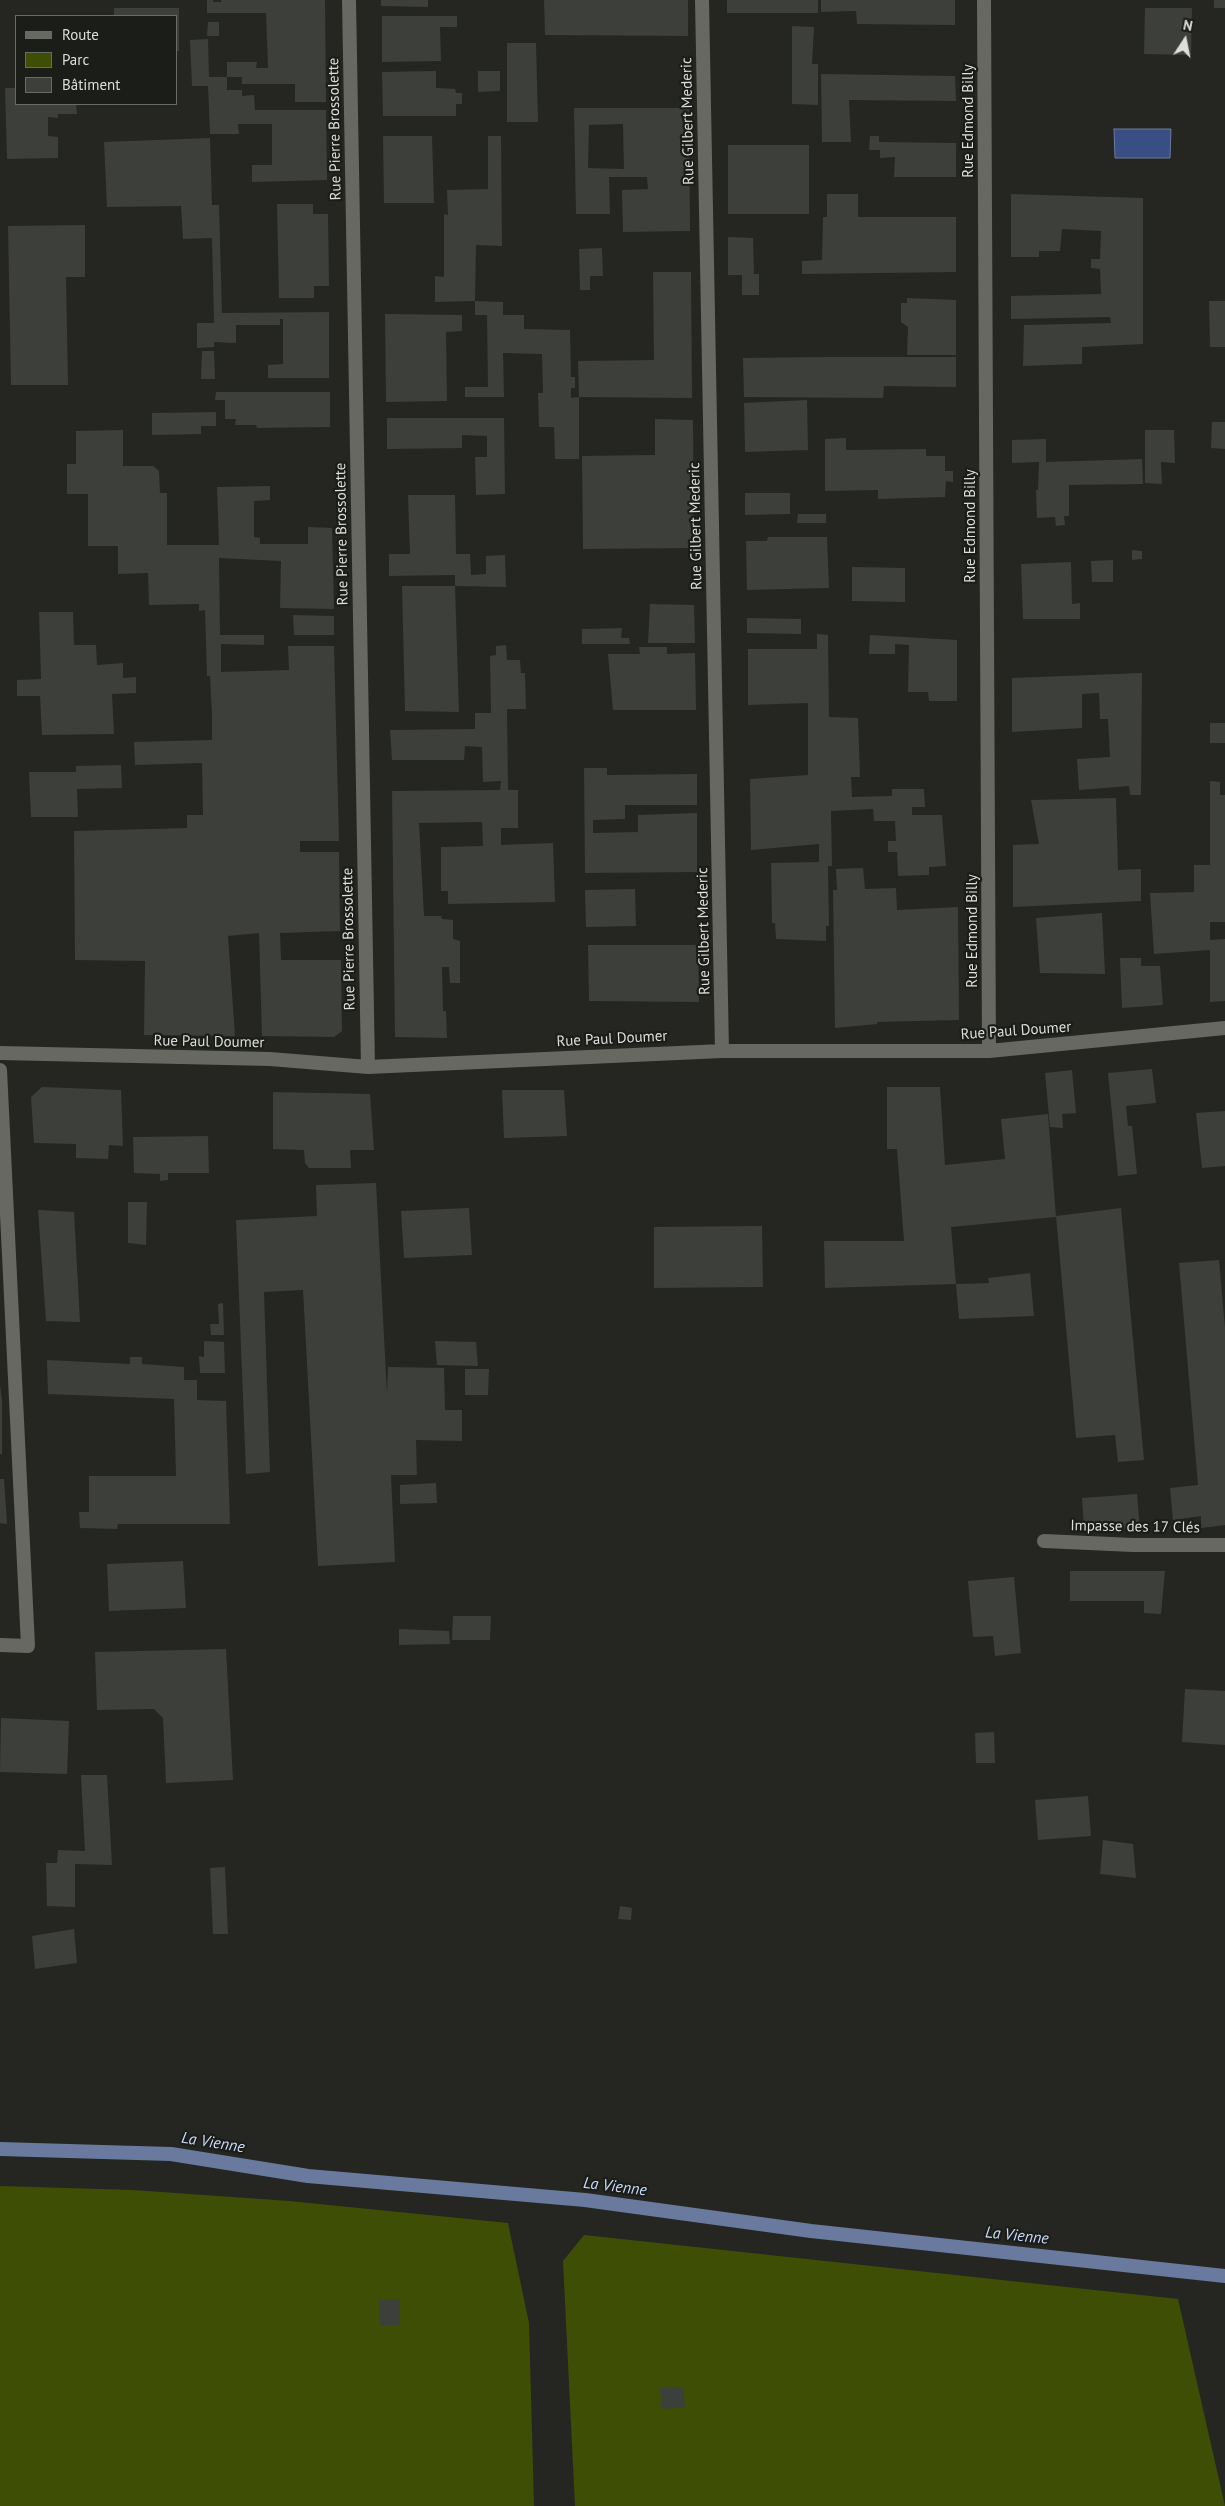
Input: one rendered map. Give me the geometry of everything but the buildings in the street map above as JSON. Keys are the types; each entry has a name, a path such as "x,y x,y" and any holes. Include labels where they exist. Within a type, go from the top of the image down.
{"street":[{"name":"Rue Pierre Brossolette","path":"349,0 368,1067"},
{"name":"Rue Gilbert Mederic","path":"702,0 722,1051"},
{"name":"Rue Edmond Billy","path":"984,0 989,1051"},
{"name":"Rue Paul Doumer","path":"0,1053 270,1059 368,1067 722,1051 989,1051 1225,1028"},
{"path":"0,1070 28,1646 0,1645"},
{"name":"Impasse des 17 Clés","path":"1044,1541 1133,1545 1225,1545"}],"green space":[{"path":"0,2186 133,2190 289,2201 508,2223 529,2323 534,2506 0,2506"},
{"path":"584,2235 1178,2299 1225,2506 575,2506 563,2261"}],"water":[{"path":"1114,129 1171,129 1170,158 1115,158"}],"waterway":[{"name":"La Vienne","path":"0,2149 171,2154 308,2176 585,2200 811,2231 1225,2276"}]}
